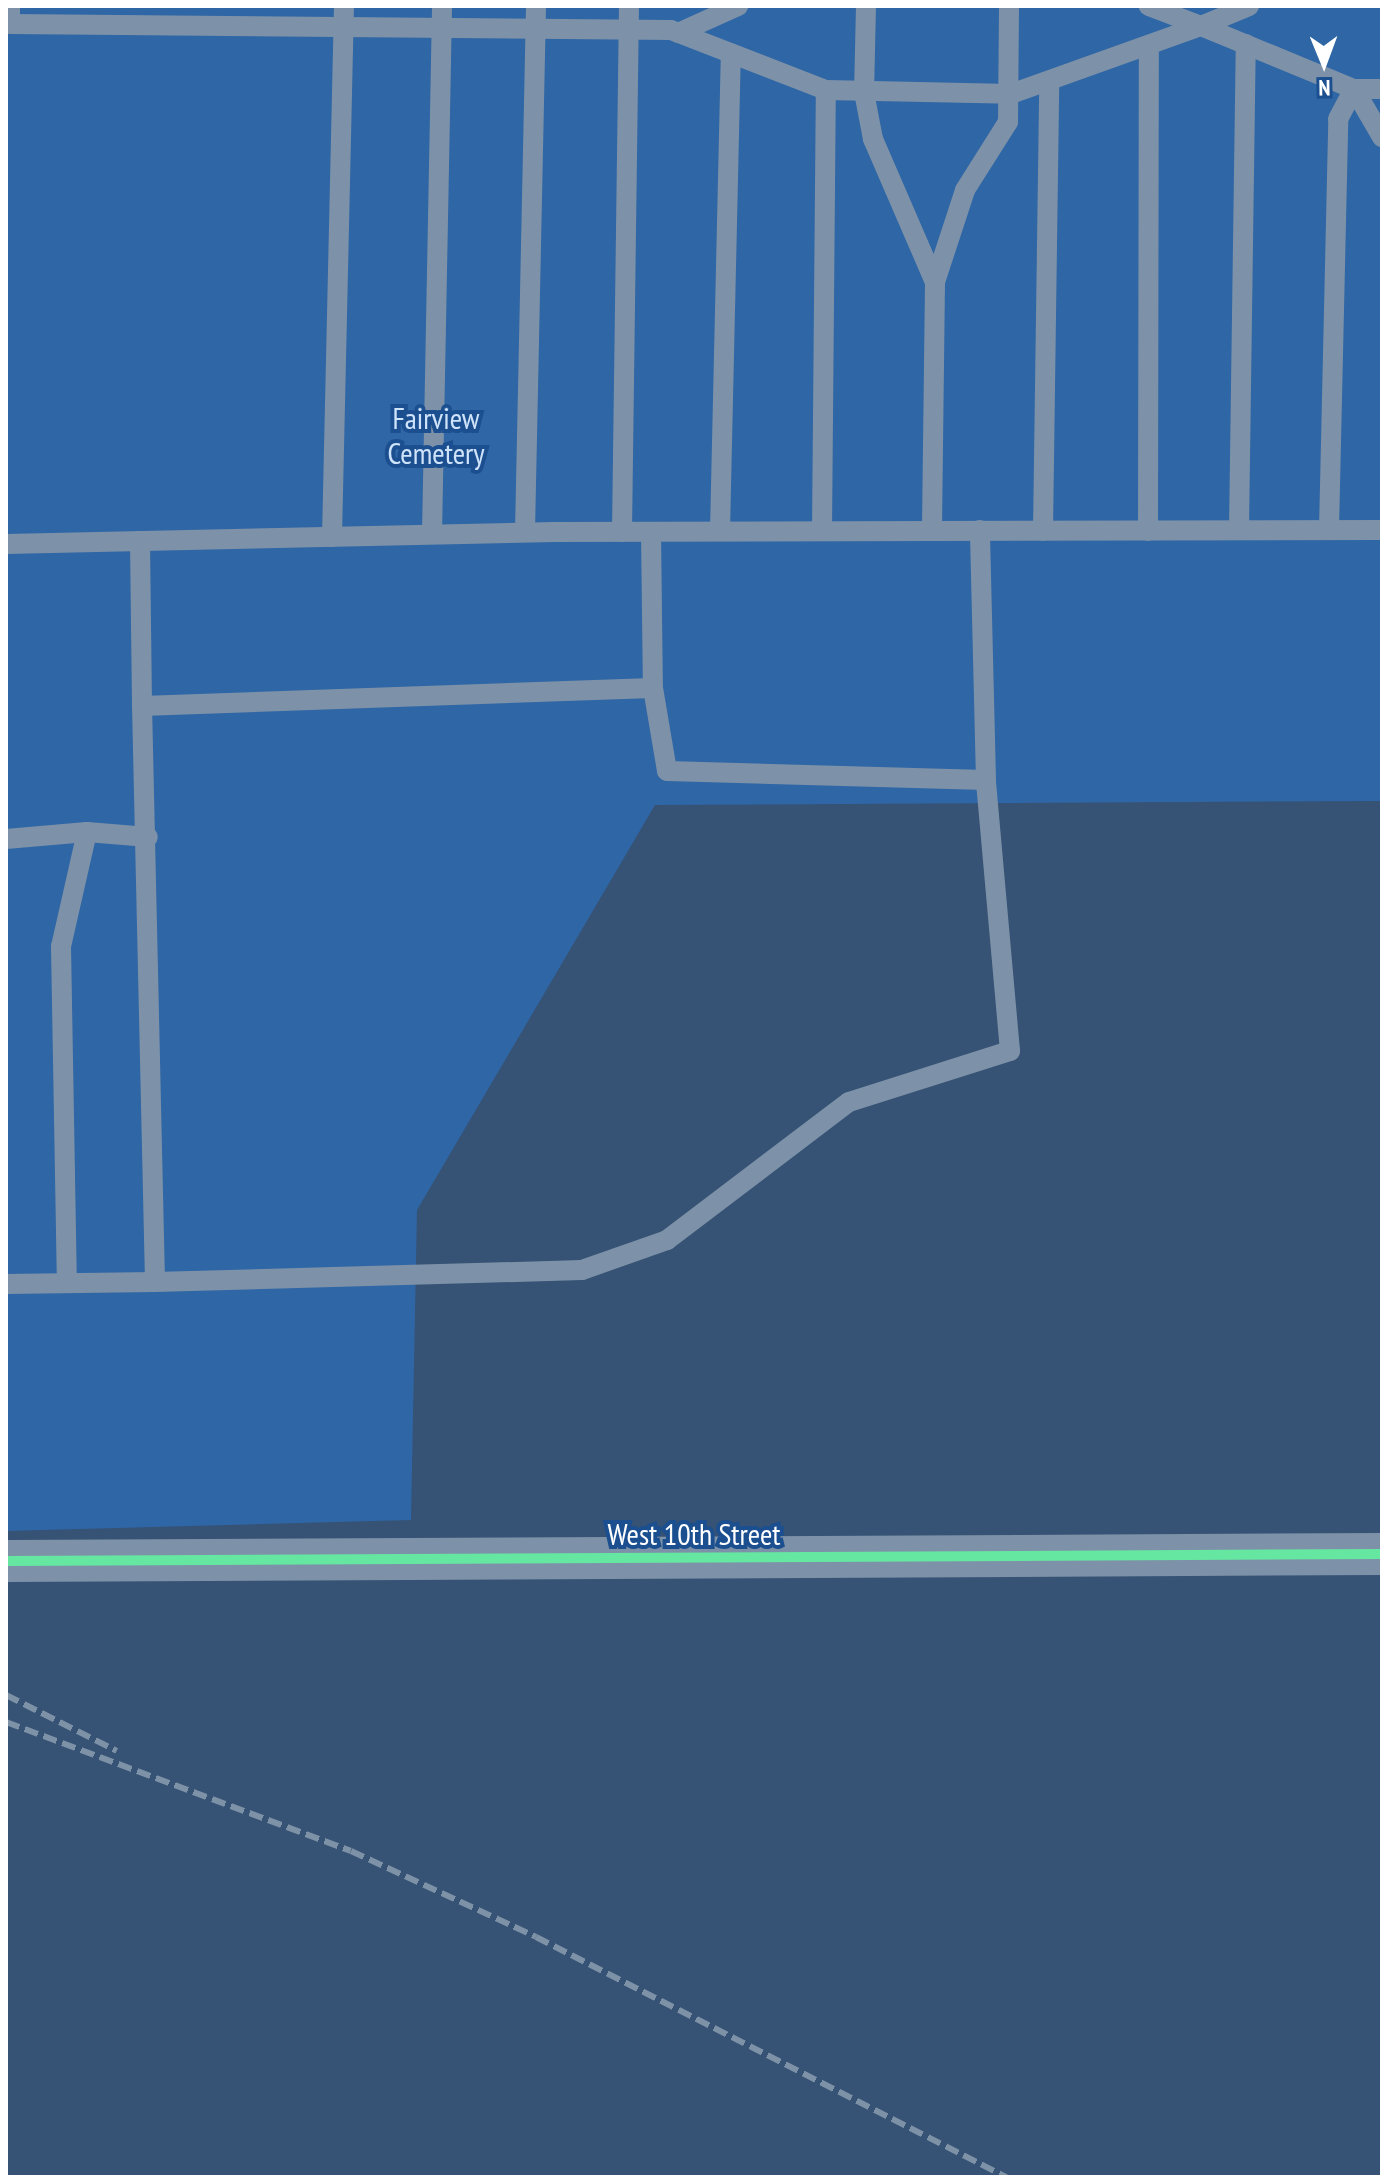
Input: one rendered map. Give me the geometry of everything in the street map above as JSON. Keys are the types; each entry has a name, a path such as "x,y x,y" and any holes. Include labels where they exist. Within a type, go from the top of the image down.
{"street":[{"name":"West 10th Street","path":"6,1561 1382,1554"}],"lane":[{"path":"10,6 10,24 678,33 826,90 1011,94 1049,83 1249,6"},
{"path":"332,537 344,6"},
{"path":"432,534 442,6"},
{"path":"525,532 536,6"},
{"path":"622,532 629,6"},
{"path":"866,6 864,92 873,139 935,282"},
{"path":"932,531 935,282 965,190 1008,122 1011,94 1009,6"},
{"path":"678,33 733,7"},
{"path":"1153,7 1354,89 1382,89"},
{"path":"1239,530 1246,44"},
{"path":"1148,531 1149,45"},
{"path":"720,531 731,53"},
{"path":"1043,531 1049,83"},
{"path":"1354,89 1382,137"},
{"path":"1329,530 1338,119 1354,89"},
{"path":"822,531 826,90"},
{"path":"6,1284 582,1270 667,1240 849,1102 1010,1051 986,780 980,530"},
{"path":"6,544 525,532 1382,530"},
{"path":"651,532 653,688 667,771 986,780"},
{"path":"140,541 155,1282"},
{"path":"142,706 653,688"},
{"path":"6,839 87,832 148,837"},
{"path":"67,1283 61,946 87,832"}],"green space":[{"name":"Fairview Cemetery","path":"6,6 1382,6 1382,801 655,805 417,1210 411,1520 6,1531"}],"railway":[{"path":"6,1695 117,1751"},
{"path":"6,1722 351,1851 536,1937 1006,2177"}],"cycle path":[{"path":"6,1561 1382,1554"}]}
